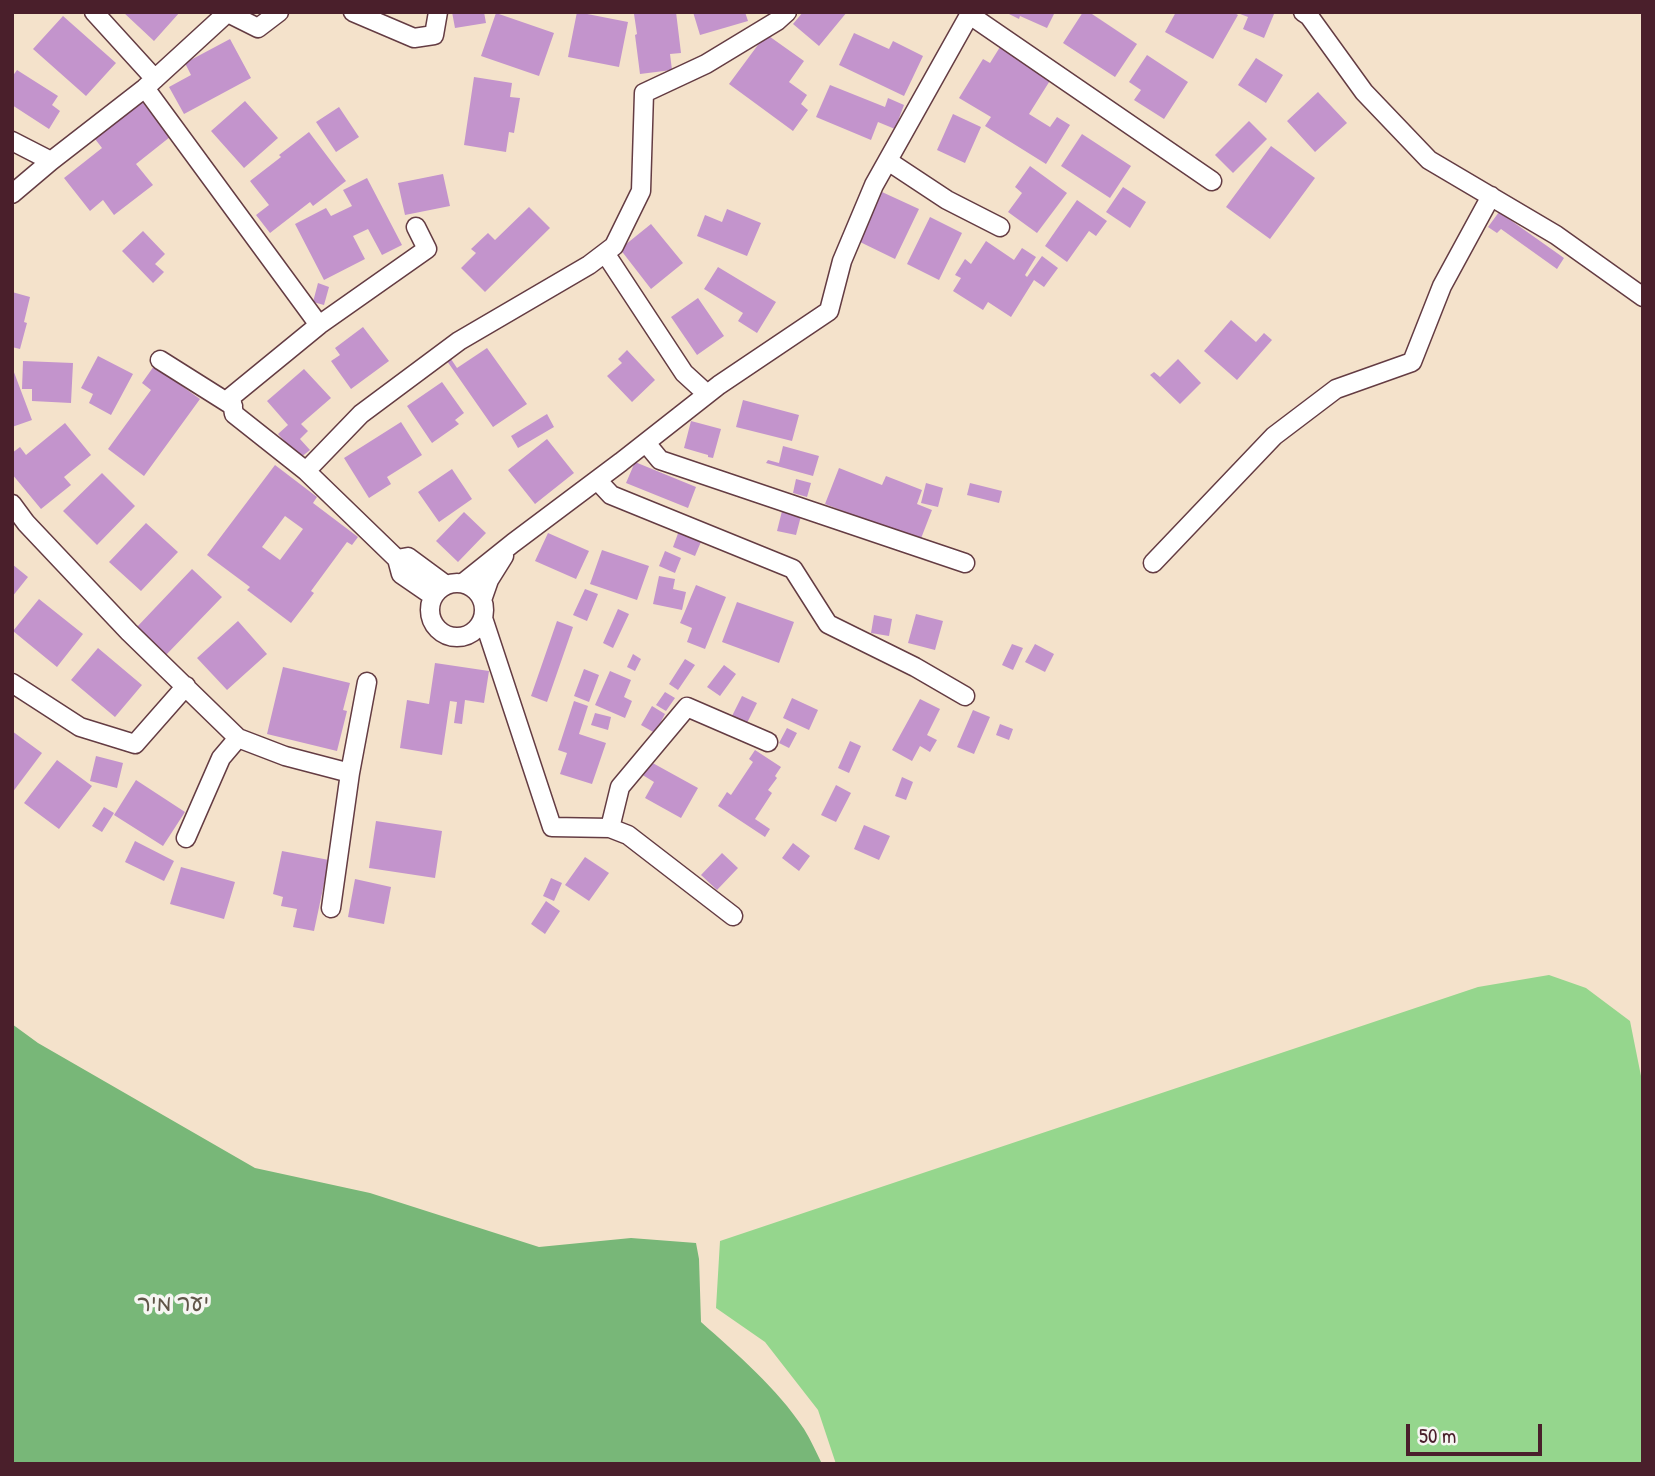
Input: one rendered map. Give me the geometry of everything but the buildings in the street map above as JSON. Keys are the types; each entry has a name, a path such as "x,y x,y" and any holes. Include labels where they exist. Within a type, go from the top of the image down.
{"street":[{"path":"94,12 150,83 319,325"},
{"path":"12,194 150,83 228,12 258,28 279,12"},
{"path":"353,12 414,38 434,35 438,12"},
{"path":"306,471 360,414 459,341 589,265 614,246 640,191 644,93 706,64 777,21 787,12"},
{"path":"1303,12 1309,16 1364,92 1429,160 1556,235 1643,298"},
{"path":"513,542 489,580 479,626 463,636 445,634 437,629 432,621 430,604 447,588 597,480 707,394 829,311 842,261 874,185 970,14 1212,181"},
{"path":"12,141 51,161"},
{"path":"888,161 947,200 1000,227"},
{"path":"1153,563 1275,436 1336,390 1412,362 1442,286 1491,196"},
{"path":"416,227 428,249 319,325 231,397 234,414 306,471 397,559 401,574 447,588 471,586 477,592 552,827 610,828 628,835 733,916"},
{"path":"605,253 684,373 707,394"},
{"path":"160,360 233,405"},
{"path":"646,443 660,460 965,562"},
{"path":"597,480 611,495 793,569 828,624 915,667 965,696"},
{"path":"12,504 26,523 129,632 238,738 285,756 350,773"},
{"path":"331,908 350,773 367,682"},
{"path":"12,683 80,727 135,744 187,686"},
{"path":"610,828 620,787 687,707 768,742"},
{"path":"186,838 221,758 238,738"}],"green space":[{"path":"1549,975 1586,988 1630,1021 1643,1086 1643,1464 836,1464 818,1410 765,1342 716,1308 720,1241 1478,987"},
{"name":"יער מיר","path":"12,1024 38,1043 255,1168 370,1193 539,1247 631,1238 696,1243 701,1322 756,1372 781,1399 804,1429 822,1464 12,1464"}]}
